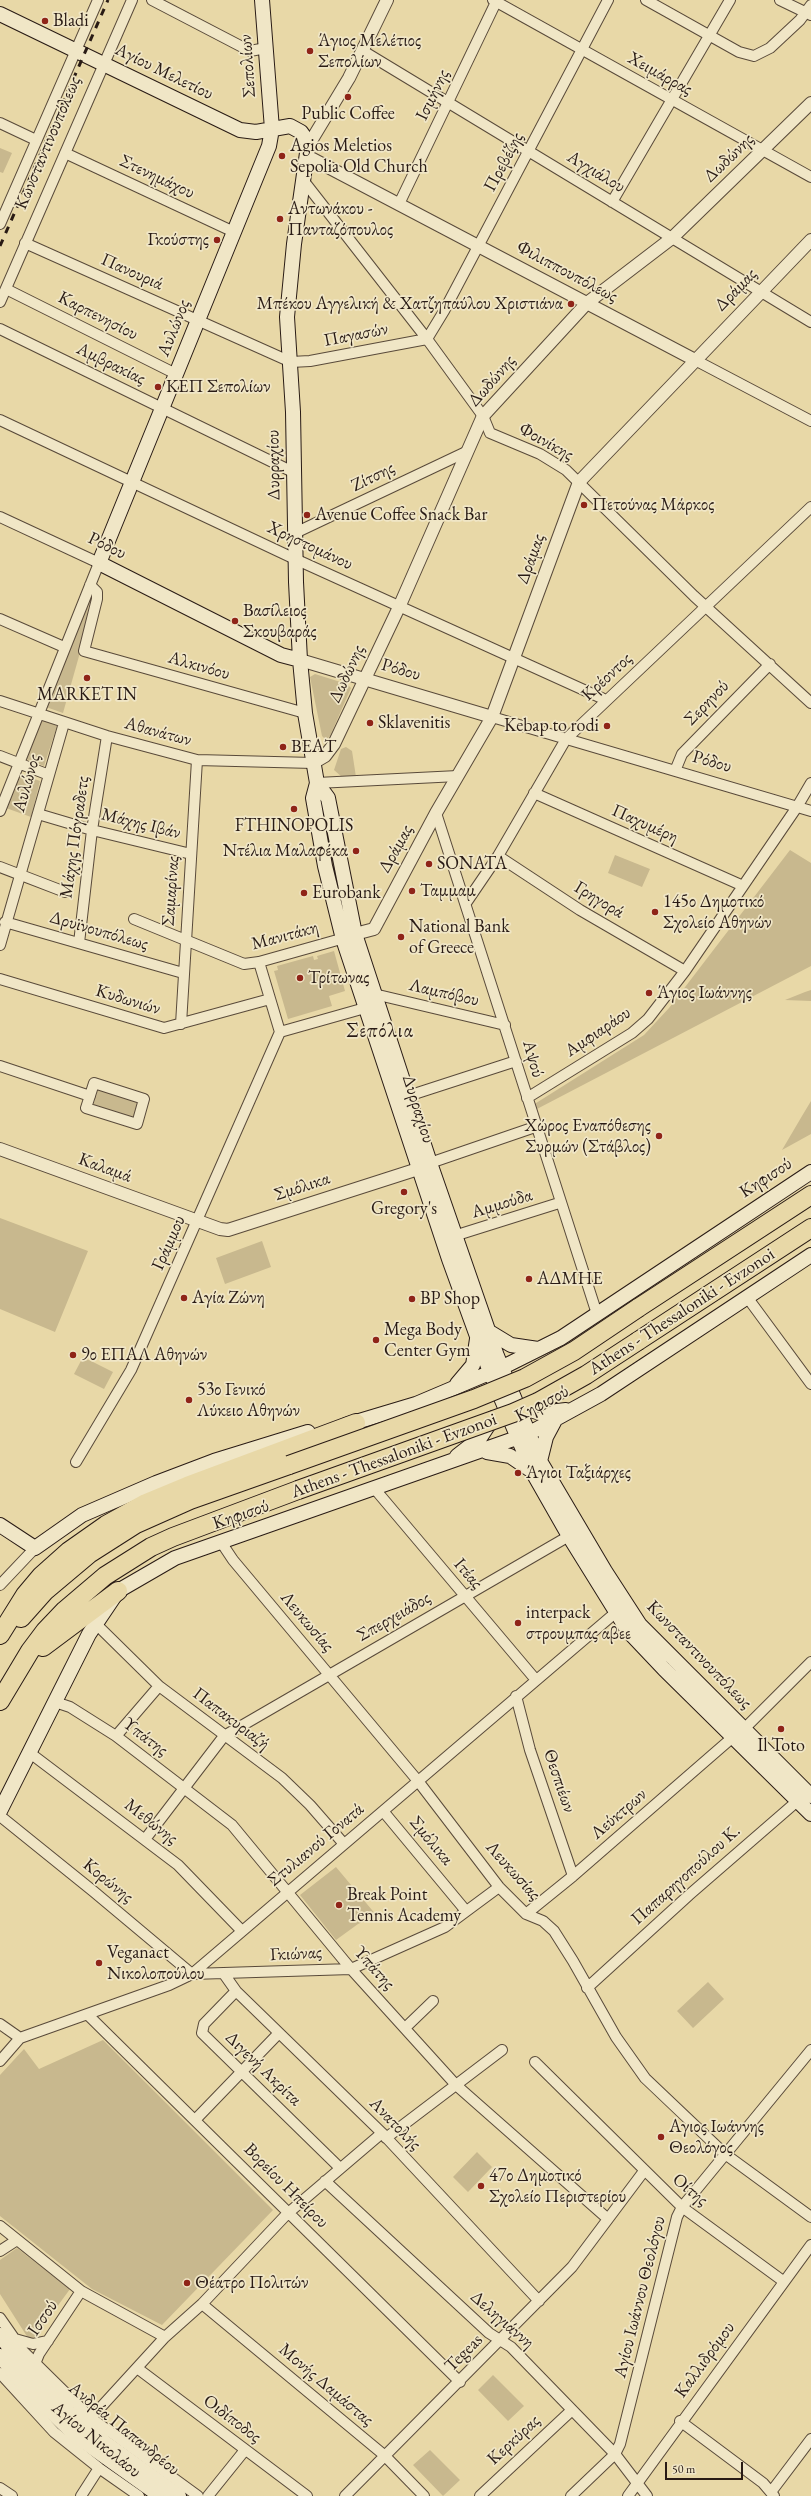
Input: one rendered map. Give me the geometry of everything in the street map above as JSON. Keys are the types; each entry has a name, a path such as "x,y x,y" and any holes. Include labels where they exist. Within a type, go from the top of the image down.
{"highway":[{"name":"Athens - Thessaloniki - Evzonoi","path":"0,1642 45,1591 89,1554 113,1537 136,1524 190,1500 474,1399 525,1378 574,1350 811,1195"},
{"name":"Athens - Thessaloniki - Evzonoi","path":"0,1701 30,1651 65,1610 105,1576 151,1547 200,1525 485,1424 538,1402 586,1375 811,1228"},
{"path":"0,1635 22,1600 41,1576 69,1551 106,1525 146,1503 187,1486 356,1423"},
{"path":"15,1674 52,1639 118,1591"}],"main road":[{"name":"Σεπολίων","path":"262,0 272,129"},
{"name":"Αγίου Μελετίου","path":"0,14 240,130 253,133 286,126 294,128 304,135 308,151"},
{"name":"Αυλώνος","path":"99,563 131,482 264,162 272,129"},
{"name":"Δυρραχίου","path":"308,151 294,244 287,317 291,362 295,558 300,660 305,713 317,783 313,798 325,866 349,936 374,994 408,1096 424,1166 454,1236 483,1334"},
{"name":"Ρόδου","path":"99,563 281,654 300,660"},
{"name":"Δυρραχίου","path":"349,936 365,1008 424,1166 496,1370"},
{"name":"Κηφισού","path":"35,1548 82,1516 156,1483 214,1460 314,1430 356,1423 427,1399 496,1370 561,1338 811,1172"},
{"name":"Κηφισού","path":"1,1818 55,1702 96,1624 118,1591 175,1558 374,1488 482,1452 523,1437 554,1422 589,1401 811,1254"},
{"path":"456,1386 473,1365 483,1334 511,1346 538,1349"},
{"path":"523,1437 518,1406 522,1387 531,1370 561,1338"},
{"path":"496,1370 518,1406"},
{"path":"496,1370 501,1400 523,1437"},
{"path":"427,1399 501,1400 540,1413 549,1413 589,1401"},
{"path":"447,1463 480,1438 492,1422 501,1400"},
{"path":"482,1452 510,1456 536,1466 546,1437 554,1422"},
{"name":"Κωνσταντινουπόλεως","path":"523,1437 569,1536 620,1608 650,1637 739,1733 807,1795 811,1814"},
{"name":"Κωνσταντινουπόλεως","path":"536,1466 620,1608"},
{"path":"0,1525 35,1548"},
{"name":"Ανδρέα Παπανδρέου","path":"0,2335 24,2366 69,2412 107,2444 179,2496"},
{"name":"Ανδρέα Παπανδρέου","path":"0,2356 26,2388 76,2436 160,2496"}],"street":[{"name":"Κωνσταντινουπόλεως","path":"0,224 36,140 77,52 98,0"},
{"name":"Κωνσταντινουπόλεως","path":"0,302 132,0"},
{"path":"152,0 250,51 266,48"},
{"path":"308,151 363,50 387,0"},
{"name":"Πρεβέζης","path":"427,338 529,152 583,51 608,0"},
{"path":"646,0 738,52 757,55 770,48 809,11 780,0"},
{"path":"612,202 730,0"},
{"name":"Χειμάρρας","path":"496,1 811,178"},
{"name":"Ισμήνης","path":"399,204 496,1"},
{"name":"Αγχιάλου","path":"363,50 811,322"},
{"name":"Δωδώνης","path":"313,763 325,756 334,744 400,605 483,416 587,303 672,238 811,103"},
{"path":"0,123 36,140"},
{"name":"Φιλιππουπόλεως","path":"308,151 399,204 811,421"},
{"name":"Στενημάχου","path":"65,153 234,232"},
{"name":"Φοινίκης","path":"303,180 427,338 483,416 490,433 540,454 566,470 706,606 811,703"},
{"name":"Δράμας","path":"349,936 374,929 436,813 492,717 579,482 760,291 811,240"},
{"name":"Πανουριά","path":"25,243 291,362"},
{"name":"Καρπενησίου","path":"6,289 176,374"},
{"name":"Αμβρακίας","path":"0,329 293,472"},
{"name":"Παγασών","path":"291,362 339,356 427,338"},
{"name":"Χρηστομάνου","path":"0,420 295,558 488,644 606,700"},
{"name":"Ζίτσης","path":"295,533 466,452"},
{"name":"Κρέοντος","path":"466,904 498,856 566,739 811,507"},
{"name":"Ρόδου","path":"0,517 99,563"},
{"name":"Αυλώνος","path":"0,811 64,647 99,563"},
{"name":"Αλκινόου","path":"90,585 97,592 97,599 84,651 305,713"},
{"path":"0,619 64,647"},
{"name":"Ρόδου","path":"300,660 811,811"},
{"name":"Σερηνού","path":"675,771 682,754 770,664"},
{"name":"Αθανάτων","path":"0,701 107,736 197,760 313,763"},
{"name":"Αυλώνος","path":"0,945 5,922 64,723"},
{"name":"Μάχης Πόγραδετς","path":"79,943 92,830 107,736"},
{"path":"0,756 49,775"},
{"name":"Σαμαρίνας","path":"181,1024 197,760"},
{"path":"317,783 458,776"},
{"name":"Αμφιαράου","path":"527,1098 632,1033 648,1019 685,970 741,886 797,807 811,783"},
{"name":"Παχυμέρη","path":"534,793 741,886"},
{"name":"Αψού","path":"436,813 506,1024 536,1127 597,1314"},
{"name":"Μάχης Ιβάν","path":"38,814 92,830 191,854"},
{"name":"Γρηγορά","path":"498,856 580,910 685,970"},
{"path":"0,867 20,873 65,892"},
{"name":"Μανιτάκη","path":"134,919 244,964 259,962 349,936"},
{"name":"Δρυϊνουπόλεως","path":"5,922 183,973"},
{"path":"259,962 280,1032 365,1008"},
{"name":"Κυδωνιών","path":"0,979 164,1028 270,999"},
{"name":"Λαμπόβου","path":"374,994 506,1024"},
{"name":"Γράμμου","path":"76,1462 131,1370 280,1032"},
{"path":"408,1096 516,1061"},
{"path":"0,1066 90,1096"},
{"path":"94,1084 144,1099 137,1124 86,1108 90,1096 94,1084"},
{"name":"Σμόλικα","path":"198,1220 220,1229 238,1228 536,1127"},
{"name":"Καλαμά","path":"0,1149 198,1220"},
{"name":"Αμμούδα","path":"454,1236 560,1203"},
{"path":"747,1297 811,1384"},
{"name":"Ιτέας","path":"374,1488 536,1680"},
{"name":"Σπερχειάδος","path":"146,1838 224,1736 569,1536"},
{"name":"Λευκωσίας","path":"222,1542 233,1560 418,1781 499,1886 526,1914 543,1921 554,1931 573,1961 616,2038 645,2078 725,2154 811,2217"},
{"name":"Κηφισού","path":"0,1585 35,1548"},
{"name":"Στυλιανού Γονατά","path":"20,2038 88,2015 192,1974 241,1930 288,1892 620,1608"},
{"name":"Παπακυριαζή","path":"96,1624 159,1686 282,1778 310,1805 344,1844"},
{"name":"Λεύκτρων","path":"526,1914 573,1876 739,1733 811,1662"},
{"path":"116,1736 159,1686"},
{"name":"Θεσπιέων","path":"516,1696 530,1750 573,1876"},
{"name":"Υπάτης","path":"55,1702 70,1707 116,1736 232,1825 351,1969 456,2085 608,2219"},
{"name":"Μεθώνης","path":"30,1753 146,1838 202,1888 241,1930"},
{"name":"Παπαρηγοπούλου Κ.","path":"587,1988 807,1795"},
{"name":"Σμόλικα","path":"383,1811 466,1911"},
{"name":"Κορώνης","path":"1,1818 192,1974"},
{"name":"Γκιώνας","path":"192,1974 351,1969 445,1927 499,1886"},
{"name":"Ανατολής","path":"224,1974 236,1991 384,2136 539,2301"},
{"name":"Διγενή Ακρίτα","path":"236,1991 204,2024 202,2030 204,2035 340,2168"},
{"path":"405,2028 433,2001"},
{"name":"Βορείου Ηπείρου","path":"88,2015 195,2120 287,2214 460,2382"},
{"path":"0,2024 20,2038 0,2061"},
{"path":"195,2120 279,2033"},
{"path":"91,2418 165,2337 202,2304 287,2214 340,2168 456,2085 502,2050"},
{"name":"Αγίου Ιωάννου Θεολόγου","path":"615,2454 624,2430 677,2217 682,2207 811,2050"},
{"name":"Οίτης","path":"535,2062 682,2207 783,2282"},
{"name":"Tegeas","path":"346,2496 384,2455 501,2341 579,2260 644,2171"},
{"name":"Δεληγιάννη","path":"325,2181 489,2333 511,2347 615,2454 647,2496"},
{"path":"0,2226 81,2291 165,2337"},
{"path":"0,2251 17,2240"},
{"name":"Καλλιδρόμου","path":"628,2496 636,2482 680,2421 811,2245"},
{"name":"Ισσού","path":"35,2364 36,2358 81,2291"},
{"name":"Μονής Δαμάστας","path":"202,2304 384,2455 424,2496"},
{"path":"0,2318 35,2364 91,2418 198,2496"},
{"path":"15,2339 33,2344 48,2341"},
{"name":"Οιδίποδος","path":"137,2368 307,2496"},
{"name":"Αγίου Νικολάου","path":"0,2373 54,2432 99,2468 139,2496"},
{"name":"Κερκύρας","path":"480,2496 572,2410"},
{"path":"680,2421 763,2482 773,2494 811,2439"},
{"path":"208,2496 244,2450"},
{"path":"571,2496 615,2454"},
{"path":"81,2496 99,2468"},
{"path":"0,2488 12,2496"}],"shaded area":[{"path":"0,148 12,153 3,173 0,172"},
{"path":"90,598 81,649 63,713 46,707"},
{"path":"315,674 347,684 351,688 330,736 326,740 322,736 310,677"},
{"path":"40,719 57,726 44,766 26,759"},
{"path":"346,747 352,751 356,777 342,777 334,770 341,749"},
{"path":"20,774 40,781 31,817 6,808"},
{"path":"790,850 811,863 811,966 535,1110 533,1105 644,1035 669,1008"},
{"path":"615,855 650,869 642,887 608,873"},
{"path":"334,951 345,991 329,996 332,1006 288,1019 274,971 278,970 277,966 313,956 314,960 318,959 317,956"},
{"path":"811,990 811,1001 785,1000 805,992"},
{"path":"98,1089 138,1101 133,1118 93,1106"},
{"path":"811,1101 811,1134 782,1150 802,1116"},
{"path":"0,1218 88,1251 55,1332 0,1309"},
{"path":"262,1241 271,1267 225,1284 216,1258"},
{"path":"83,1357 113,1372 104,1389 74,1374"},
{"name":"Break Point Tennis Academy","path":"336,1867 377,1916 358,1924 336,1940 300,1895"},
{"path":"708,1982 724,1999 693,2028 677,2011"},
{"path":"103,2040 273,2210 162,2325 92,2289 0,2216 0,2075 24,2049 39,2069"},
{"path":"477,2152 492,2167 468,2192 453,2177"},
{"path":"17,2248 70,2289 35,2337 28,2338 0,2294 0,2260"},
{"path":"493,2375 524,2406 508,2421 478,2390"},
{"path":"430,2450 460,2480 443,2496 413,2465"}],"railway":[{"path":"0,246 108,0"}],"place":[{"name":"Bladi","path":"45,21"},
{"name":"Άγιος Μελέτιος Σεπολίων","path":"310,51"},
{"name":"Public Coffee","path":"348,97"},
{"name":"Agios Meletios Sepolia Old Church","path":"282,156"},
{"name":"Αντωνάκου - Πανταζόπουλος","path":"280,219"},
{"name":"Γκούστης","path":"217,240"},
{"name":"Μπέκου Αγγελική & Χατζηπαύλου Χριστιάνα","path":"571,304"},
{"name":"ΚΕΠ Σεπολίων","path":"158,387"},
{"name":"Πετούνας Μάρκος","path":"584,505"},
{"name":"Avenue Coffee Snack Bar","path":"307,515"},
{"name":"Βασίλειος Σκουβαράς","path":"235,621"},
{"name":"MARKET IN","path":"87,678"},
{"name":"Sklavenitis","path":"370,723"},
{"name":"Kebap to rodi","path":"607,726"},
{"name":"ΒΕΑΤ","path":"283,747"},
{"name":"FTHINOPOLIS","path":"294,809"},
{"name":"Ντέλια Μαλαφέκα","path":"356,851"},
{"name":"SONATA","path":"429,864"},
{"name":"Ταμμαμ","path":"412,891"},
{"name":"Eurobank","path":"304,893"},
{"name":"145ο Δημοτικό Σχολείο Αθηνών","path":"655,912"},
{"name":"National Bank of Greece","path":"401,937"},
{"name":"Τρίτωνας","path":"300,978"},
{"name":"Άγιος Ιωάννης","path":"649,993"},
{"name":"Χώρος Εναπόθεσης Συρμών (Στάβλος)","path":"659,1136"},
{"name":"Gregory's","path":"404,1192"},
{"name":"ΑΔΜΗΕ","path":"529,1279"},
{"name":"Αγία Ζώνη","path":"184,1298"},
{"name":"BP Shop","path":"412,1299"},
{"name":"Mega Body Center Gym","path":"376,1340"},
{"name":"9ο ΕΠΑΛ Αθηνών","path":"73,1355"},
{"name":"53ο Γενικό Λύκειο Αθηνών","path":"189,1400"},
{"name":"Άγιοι Ταξιάρχες","path":"518,1473"},
{"name":"interpack στρουμπας αβεε","path":"518,1623"},
{"name":"Il Toto","path":"781,1729"},
{"name":"Break Point Tennis Academy","path":"339,1905"},
{"name":"Veganact Νικολοπούλου","path":"99,1963"},
{"name":"Αγιος Ιωάννης Θεολόγος","path":"661,2137"},
{"name":"47ο Δημοτικό Σχολείο Περιστερίου","path":"481,2186"},
{"name":"Θέατρο Πολιτών","path":"187,2283"}],"district":[{"name":"Σεπόλια","path":"380,1032"}]}
